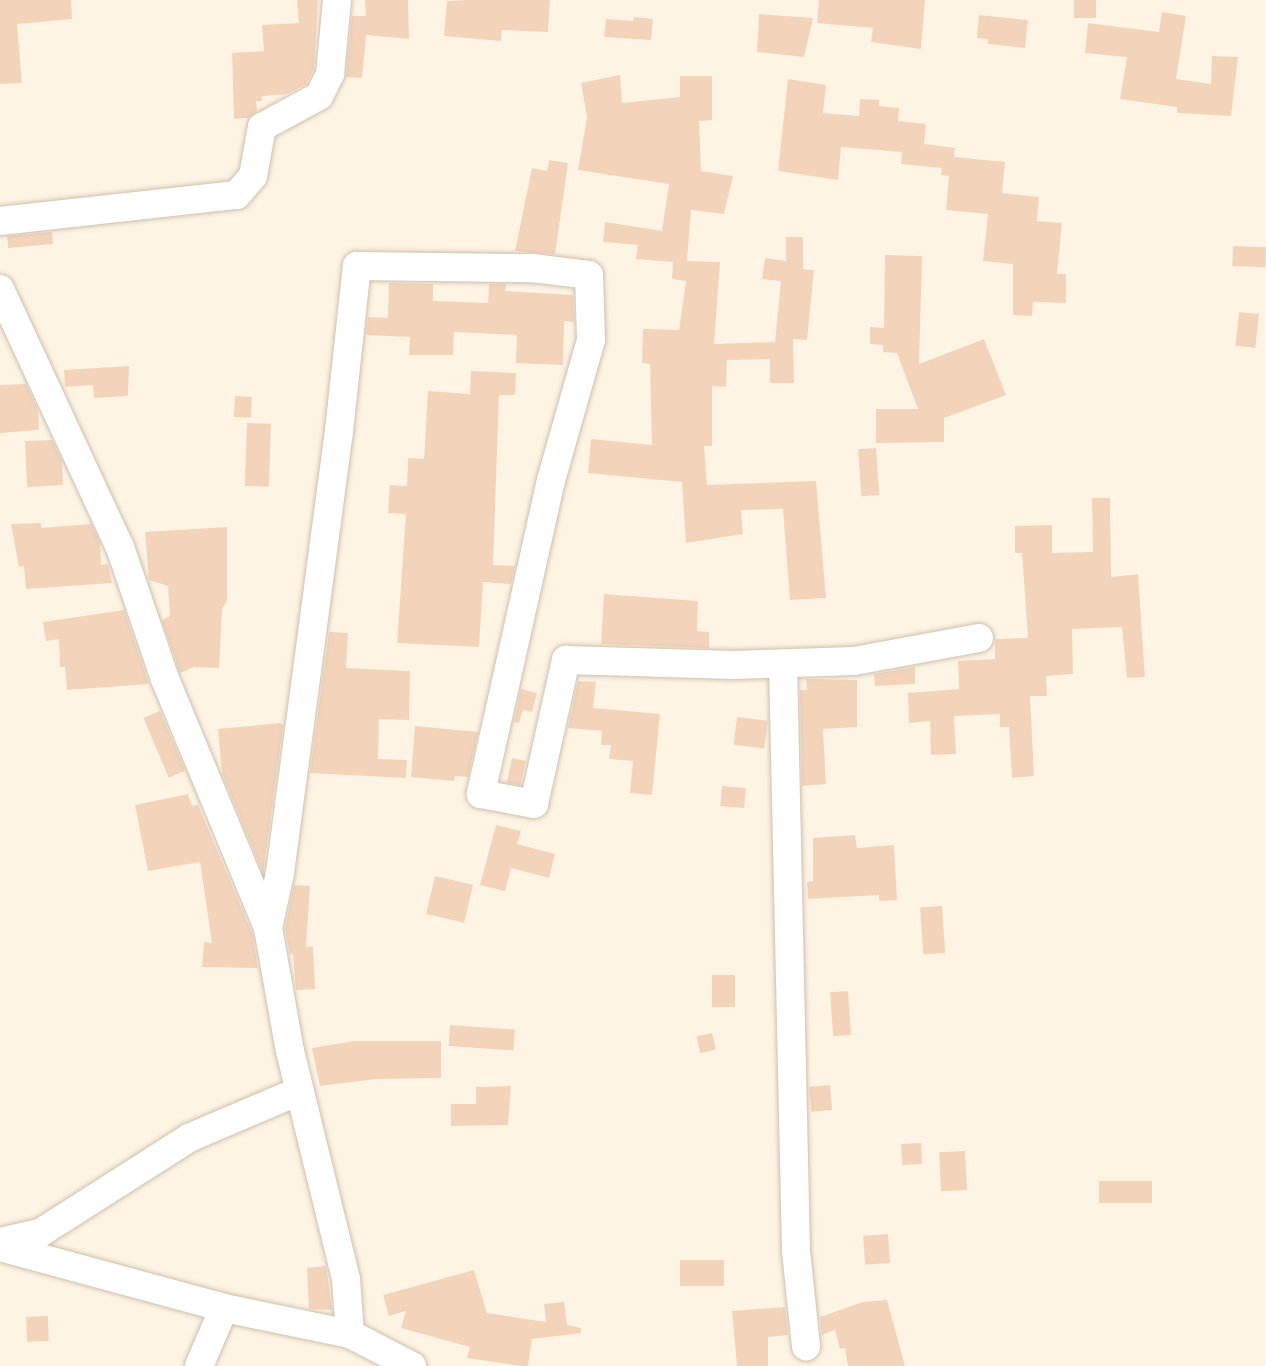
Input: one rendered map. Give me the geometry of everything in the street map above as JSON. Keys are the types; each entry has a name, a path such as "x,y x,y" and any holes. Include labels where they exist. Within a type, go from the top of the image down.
{"street":[{"path":"0,221 237,195 253,176 262,127 319,96 325,85 337,32 337,0"},
{"path":"268,928 280,873 340,431 357,266 532,268 589,275 590,340 551,480 481,794 534,804 566,660 783,664 854,661 979,638"},
{"path":"0,289 120,547 165,679 268,928 299,1091 346,1279 350,1334"},
{"path":"783,664 796,1251 806,1346"},
{"path":"0,1245 40,1233 189,1138 299,1091"},
{"path":"0,1245 224,1308 350,1334 412,1366"},
{"path":"199,1366 224,1308"}],"building":[{"path":"0,0 71,0 72,19 17,24 22,83 0,84"},
{"path":"297,0 318,0 314,69 306,84 287,94 262,96 262,101 256,101 257,111 248,118 234,119 232,53 264,51 262,25 299,23"},
{"path":"365,0 408,0 409,39 366,35 362,78 346,77 352,16 366,16"},
{"path":"550,0 548,32 502,30 501,41 444,36 447,1"},
{"path":"819,0 925,0 921,49 871,42 873,28 817,23"},
{"path":"1074,0 1096,0 1096,18 1074,18"},
{"path":"1162,12 1186,16 1176,79 1211,84 1212,56 1238,57 1231,116 1177,113 1177,107 1120,99 1127,57 1085,53 1088,23 1159,32"},
{"path":"759,14 813,18 804,57 757,52"},
{"path":"979,15 1028,20 1025,48 988,44 988,39 977,38"},
{"path":"634,17 653,19 651,40 604,37 606,19 633,21"},
{"path":"620,75 622,103 680,97 680,76 712,76 712,120 699,121 701,171 733,176 724,214 691,210 687,261 720,262 714,344 775,342 781,281 762,279 765,258 786,261 786,237 803,237 803,269 814,270 807,340 793,339 794,383 770,383 770,359 727,360 726,387 712,386 712,446 704,446 707,485 816,481 826,598 790,600 783,509 741,510 743,534 686,543 682,482 588,473 591,439 652,445 650,364 642,363 643,329 679,330 686,281 672,279 673,262 636,259 638,245 603,242 605,222 662,231 669,184 578,170 587,117 581,83"},
{"path":"788,79 826,85 823,113 859,116 860,99 879,100 879,106 899,108 898,121 926,124 924,144 955,148 954,157 1005,162 1002,193 1039,197 1037,221 1062,223 1057,274 1066,274 1066,303 1033,302 1032,316 1013,315 1013,264 983,261 988,214 946,210 949,176 941,175 942,168 901,164 902,152 841,147 838,180 778,171"},
{"path":"549,160 568,163 555,254 515,251 532,168 547,171"},
{"path":"52,232 53,244 8,248 7,236"},
{"path":"1233,246 1266,247 1265,267 1232,266"},
{"path":"885,255 922,256 919,364 984,339 1006,395 944,418 944,442 876,443 876,409 918,409 897,353 883,352 883,345 870,344 870,327 884,328"},
{"path":"389,283 433,284 433,301 488,303 489,284 506,284 505,291 573,295 574,322 564,321 563,365 516,363 517,335 454,332 453,355 409,355 410,337 366,335 368,317 388,318"},
{"path":"1239,312 1259,314 1255,348 1235,346"},
{"path":"129,366 128,396 94,398 93,385 65,387 64,370"},
{"path":"471,371 516,373 515,395 499,395 493,565 515,566 511,584 483,582 479,647 397,643 406,514 388,513 390,485 407,486 408,458 424,459 428,391 470,394"},
{"path":"26,384 38,410 39,430 0,433 0,385"},
{"path":"235,396 252,397 251,418 234,417"},
{"path":"247,423 271,424 269,487 245,486"},
{"path":"52,440 62,461 63,485 27,487 25,441"},
{"path":"876,448 879,495 861,496 858,449"},
{"path":"1092,498 1110,498 1111,577 1138,574 1145,677 1127,678 1122,627 1072,629 1073,674 1046,676 1047,696 1030,696 1034,776 1012,778 1009,727 1000,727 1000,714 954,716 956,754 931,755 930,721 909,723 908,693 959,689 958,661 995,659 995,639 1028,638 1022,553 1015,553 1015,526 1052,525 1052,553 1093,552"},
{"path":"41,523 41,528 91,524 100,542 101,565 108,564 112,583 26,589 24,566 19,567 11,524"},
{"path":"227,527 227,601 222,609 219,668 194,667 180,673 162,620 170,616 168,586 149,580 145,532"},
{"path":"604,594 698,601 697,631 709,632 709,648 601,644"},
{"path":"124,610 149,684 67,690 65,667 60,667 59,639 46,641 43,622"},
{"path":"329,632 348,633 346,668 410,671 409,720 379,719 378,759 407,760 406,778 310,773"},
{"path":"915,667 915,684 875,686 874,674"},
{"path":"806,679 857,680 857,727 823,729 826,784 802,786 800,690 807,690"},
{"path":"578,681 596,682 593,708 660,714 652,795 630,793 633,761 609,759 611,745 601,745 602,731 568,728"},
{"path":"521,689 537,693 532,712 523,710 519,723 514,722"},
{"path":"160,711 185,771 169,778 143,718"},
{"path":"737,717 768,721 764,749 734,745"},
{"path":"281,723 283,726 263,873 222,773 218,729"},
{"path":"415,726 478,732 468,777 455,776 454,781 411,777"},
{"path":"512,758 526,761 520,785 507,782"},
{"path":"722,786 746,788 744,808 720,806"},
{"path":"188,794 192,806 198,805 252,933 258,968 202,967 204,942 212,943 200,862 148,871 135,805"},
{"path":"496,825 521,831 517,844 555,854 549,878 511,868 505,891 480,885"},
{"path":"855,835 857,848 894,845 897,900 879,901 879,895 808,899 807,882 813,881 813,838"},
{"path":"435,876 473,885 464,923 426,914"},
{"path":"294,885 310,886 306,947 313,946 315,989 296,990 293,953 290,955 285,928"},
{"path":"942,906 945,953 923,954 920,908"},
{"path":"712,975 735,975 735,1007 712,1007"},
{"path":"848,991 851,1035 833,1036 830,992"},
{"path":"450,1025 515,1030 513,1050 449,1046"},
{"path":"712,1033 716,1050 700,1053 696,1037"},
{"path":"354,1041 441,1041 441,1078 376,1079 320,1086 312,1048"},
{"path":"830,1085 832,1110 811,1112 809,1087"},
{"path":"511,1086 508,1125 451,1126 451,1104 476,1104 476,1087"},
{"path":"921,1143 922,1164 902,1165 901,1144"},
{"path":"965,1151 967,1190 941,1191 939,1152"},
{"path":"1099,1181 1152,1181 1152,1203 1099,1203"},
{"path":"888,1234 890,1263 865,1265 863,1236"},
{"path":"680,1260 724,1260 724,1286 680,1286"},
{"path":"326,1266 332,1310 309,1309 307,1268"},
{"path":"474,1270 487,1313 546,1322 544,1304 564,1302 567,1325 581,1328 581,1333 532,1339 528,1366 521,1366 467,1358 470,1347 401,1328 406,1311 389,1316 383,1295"},
{"path":"887,1300 905,1366 848,1366 845,1348 840,1349 835,1330 822,1335 820,1317 863,1302"},
{"path":"785,1307 788,1335 768,1337 768,1366 737,1366 732,1311"},
{"path":"48,1316 49,1341 27,1342 26,1317"}]}
